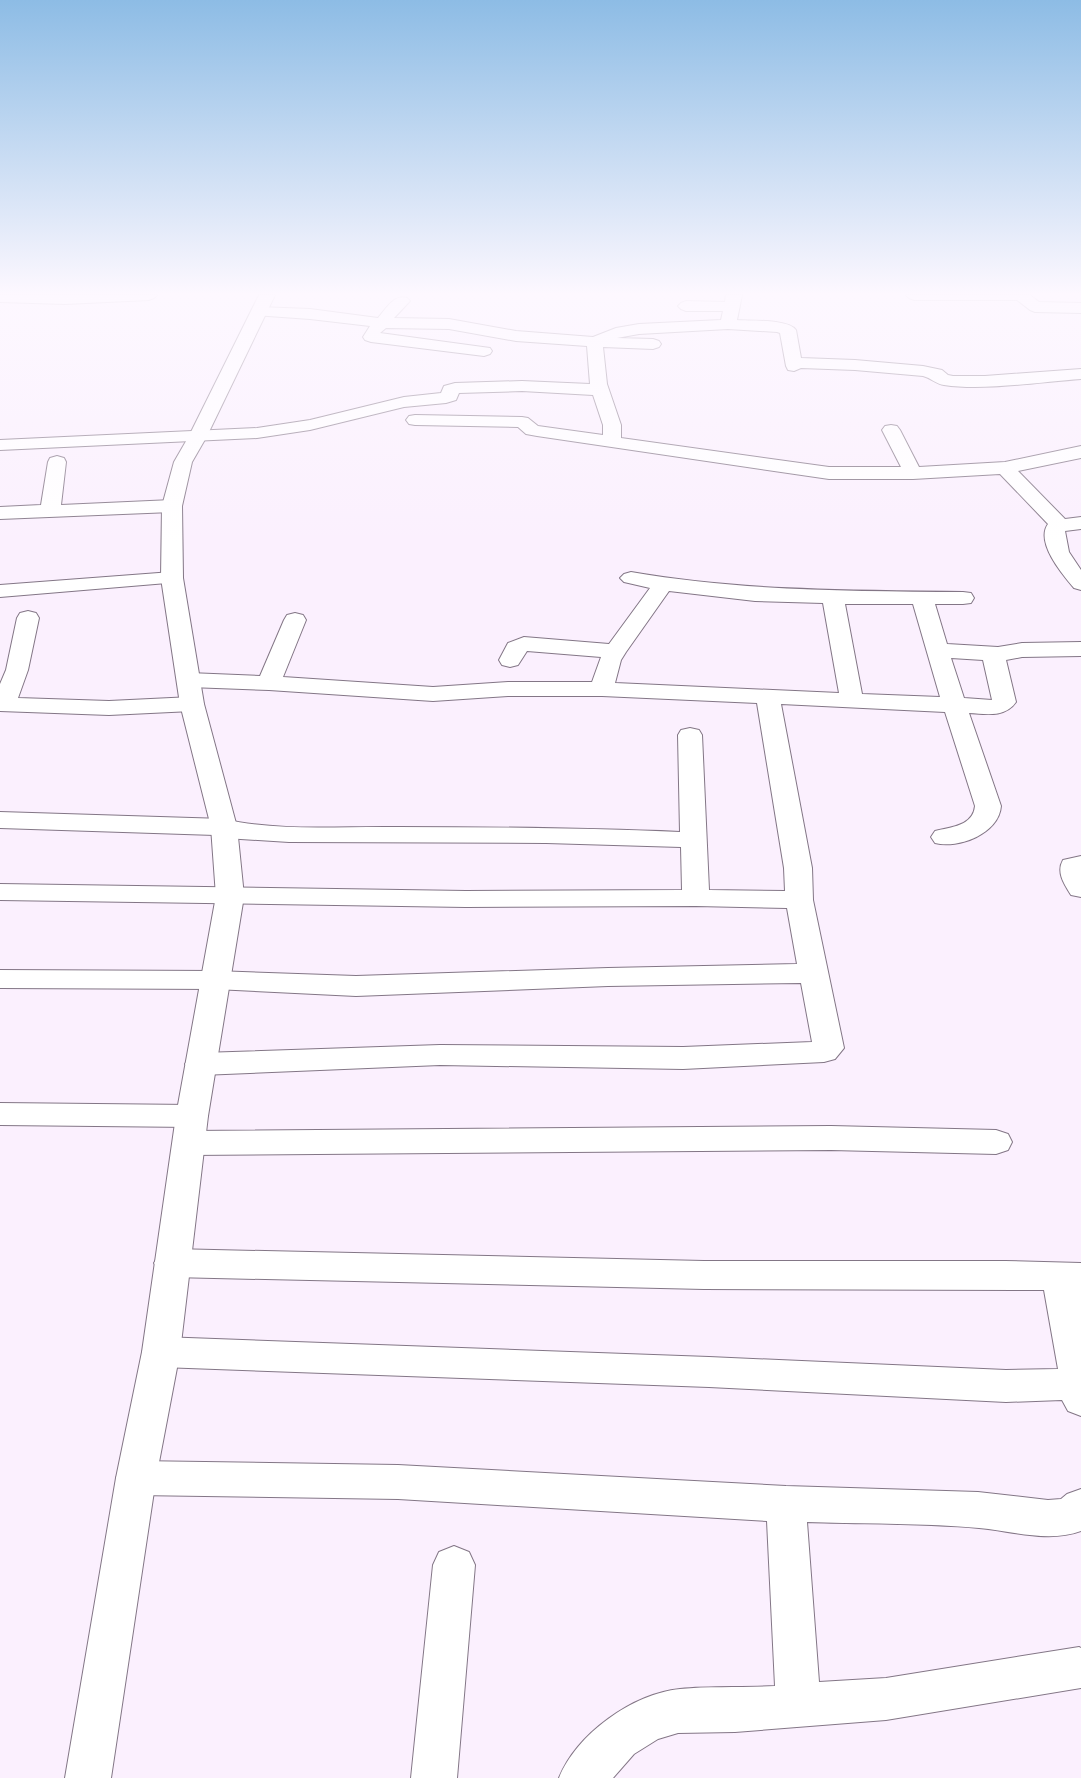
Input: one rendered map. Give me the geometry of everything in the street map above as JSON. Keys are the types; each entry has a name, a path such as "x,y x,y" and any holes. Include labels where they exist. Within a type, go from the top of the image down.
{"street":[{"path":"88,1778 136,1478 161,1352 190,1130 230,896 225,828 190,692 172,578 172,506 183,462 226,378"},
{"path":"599,378 600,390 612,425 612,441"},
{"path":"941,378 953,381 1027,378"},
{"path":"0,445 257,433 310,425 404,402 446,398 450,396 450,390 455,388 522,386 600,390"},
{"path":"414,420 516,421 525,423 532,430 816,472 914,472 1004,468 1081,452"},
{"path":"892,430 914,472"},
{"path":"50,511 57,462"},
{"path":"1004,468 1060,525"},
{"path":"0,513 172,506"},
{"path":"1081,523 1060,525 1055,528 1054,543 1065,564 1081,584"},
{"path":"0,590 172,578"},
{"path":"631,578 663,585 716,592 833,597 963,598"},
{"path":"602,689 610,660 615,651 663,585"},
{"path":"833,597 852,701"},
{"path":"922,598 954,704 988,806 989,815 985,822 972,829 944,837"},
{"path":"28,618 17,670 2,704 109,708 190,692 269,683 433,694 508,689 602,689 992,707 1002,705 1004,702 994,657 997,654"},
{"path":"269,683 295,620"},
{"path":"510,660 516,648 524,644 615,651"},
{"path":"938,650 997,654 1012,651 1081,649"},
{"path":"201,1064 440,1055 683,1058 818,1054 824,1052 828,1048 815,973 799,900 798,868 768,696"},
{"path":"690,735 696,898"},
{"path":"0,820 225,828 289,834 546,835 694,840"},
{"path":"1081,864 1074,866 1072,872 1081,889"},
{"path":"0,892 466,899 696,898 799,900"},
{"path":"0,978 215,980 356,986 608,976 815,973"},
{"path":"0,1114 190,1130 505,1142 831,1138 996,1142"},
{"path":"161,1352 709,1372 1006,1386 1080,1392 1070,1277 694,1274 172,1263"},
{"path":"136,1478 398,1482 786,1504 978,1510 1048,1518 1070,1517 1081,1507"},
{"path":"786,1504 798,1705"},
{"path":"434,1778 454,1565"},
{"path":"582,1778 618,1738 647,1720 678,1711 735,1710 886,1699 1079,1668"}]}
